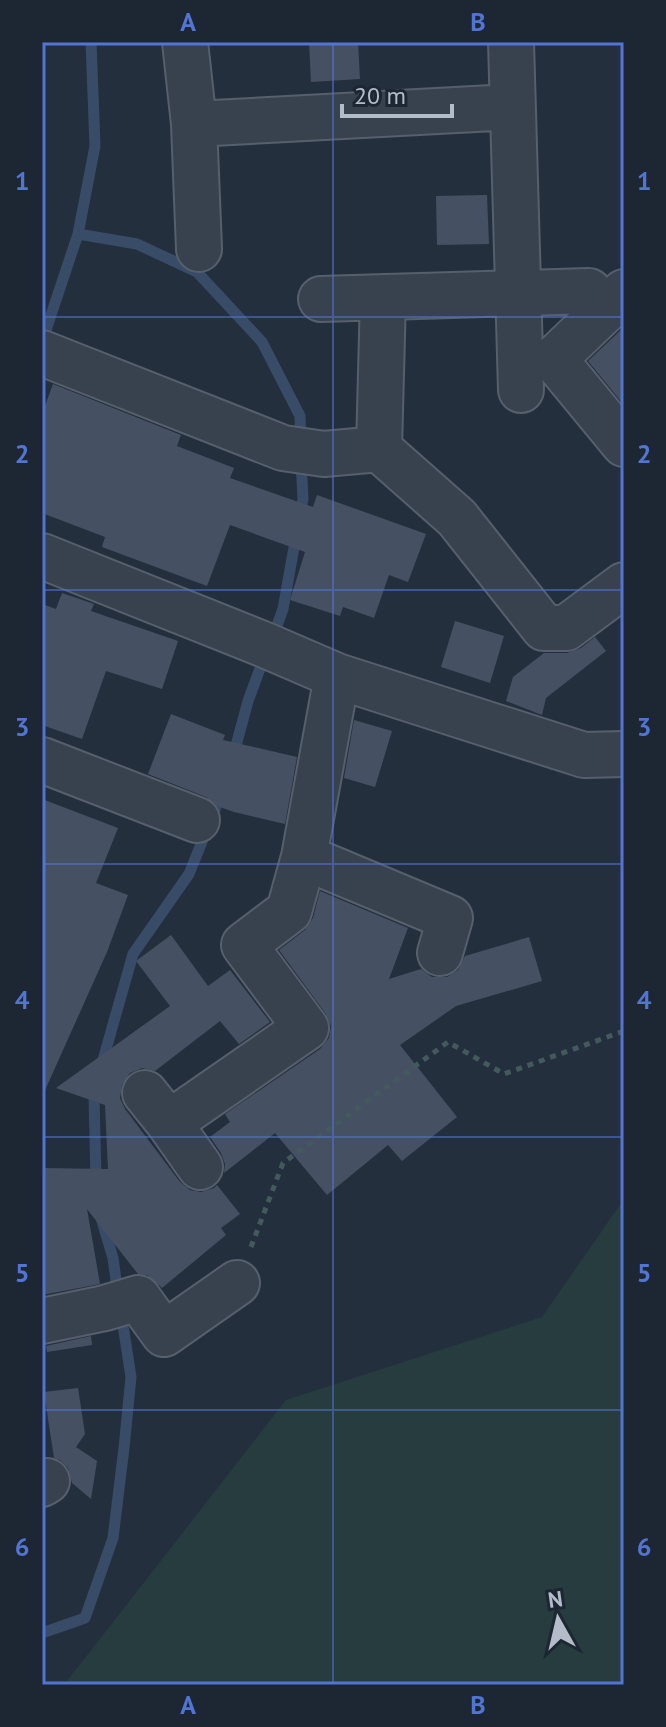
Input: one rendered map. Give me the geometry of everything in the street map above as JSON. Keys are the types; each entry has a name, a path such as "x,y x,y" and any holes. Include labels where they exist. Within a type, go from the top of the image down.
{"street":[{"path":"185,42 194,124 199,249"},
{"path":"511,42 521,390"},
{"path":"194,124 512,107"},
{"path":"321,299 606,292"},
{"path":"606,292 554,359 624,444"},
{"path":"379,449 383,297"},
{"path":"45,365 303,451 379,449 457,518 544,628 566,628 624,585"},
{"path":"42,556 337,676 584,755 623,759"},
{"path":"200,1167 157,1108 306,1028 244,945 289,911 304,857 337,676"},
{"path":"42,760 197,820"},
{"path":"304,857 450,918 440,953"},
{"path":"42,1321 121,1303 164,1334 237,1283"}],"path":[{"path":"237,1283 283,1163 448,1042 504,1074 624,1031"}],"green space":[{"path":"624,1199 624,1685 64,1685 286,1400 542,1317"}],"building":[{"path":"309,42 358,42 360,79 311,82"},
{"path":"487,195 489,244 437,245 436,196"},
{"path":"624,327 624,405 588,361"},
{"path":"53,384 181,435 177,446 234,468 230,478 313,507 317,495 426,534 408,582 389,575 374,618 343,607 340,616 290,600 305,552 230,525 207,586 102,547 105,537 42,513 42,414"},
{"path":"62,593 94,604 91,611 178,641 162,689 106,671 82,739 42,725 42,604 56,609"},
{"path":"455,621 504,636 490,683 441,667"},
{"path":"595,637 606,651 546,698 542,715 506,701 513,677 544,653 567,653 581,648"},
{"path":"171,714 225,735 223,740 297,757 285,824 217,806 206,797 148,774"},
{"path":"354,720 392,731 375,787 344,778"},
{"path":"42,799 118,828 96,883 128,895 107,952 42,1097"},
{"path":"320,891 408,928 389,979 421,969 432,977 447,977 458,970 465,956 529,937 542,981 456,1006 400,1045 457,1117 402,1161 388,1145 327,1195 275,1133 224,1173 221,1153 210,1137 230,1122 225,1114 320,1049 329,1038 331,1026 326,1014 279,950 305,930 313,918"},
{"path":"171,935 208,986 230,970 270,1022 239,1044 220,1021 155,1071 142,1068 130,1073 122,1085 120,1098 180,1182 190,1190 201,1192 217,1185 240,1214 221,1228 226,1235 162,1288 147,1275 138,1274 87,1209 100,1284 42,1295 42,1168 108,1169 105,1105 56,1088 170,1006 136,961"},
{"path":"91,1336 92,1345 47,1352 46,1346"},
{"path":"78,1388 85,1434 76,1447 97,1461 91,1499 72,1483 68,1468 54,1458 44,1392"}],"waterway":[{"path":"45,333 78,234 95,146 91,42"},
{"path":"78,234 137,244 197,272 262,342 300,416 301,443"},
{"path":"300,515 303,499 301,460"},
{"path":"272,639 283,609 296,536"},
{"path":"233,757 248,701 265,655"},
{"path":"101,1067 133,954 189,874 222,792"},
{"path":"96,1087 96,1182"},
{"path":"101,1218 113,1258 118,1295"},
{"path":"42,1633 85,1618 113,1538 131,1377 121,1312"}]}
